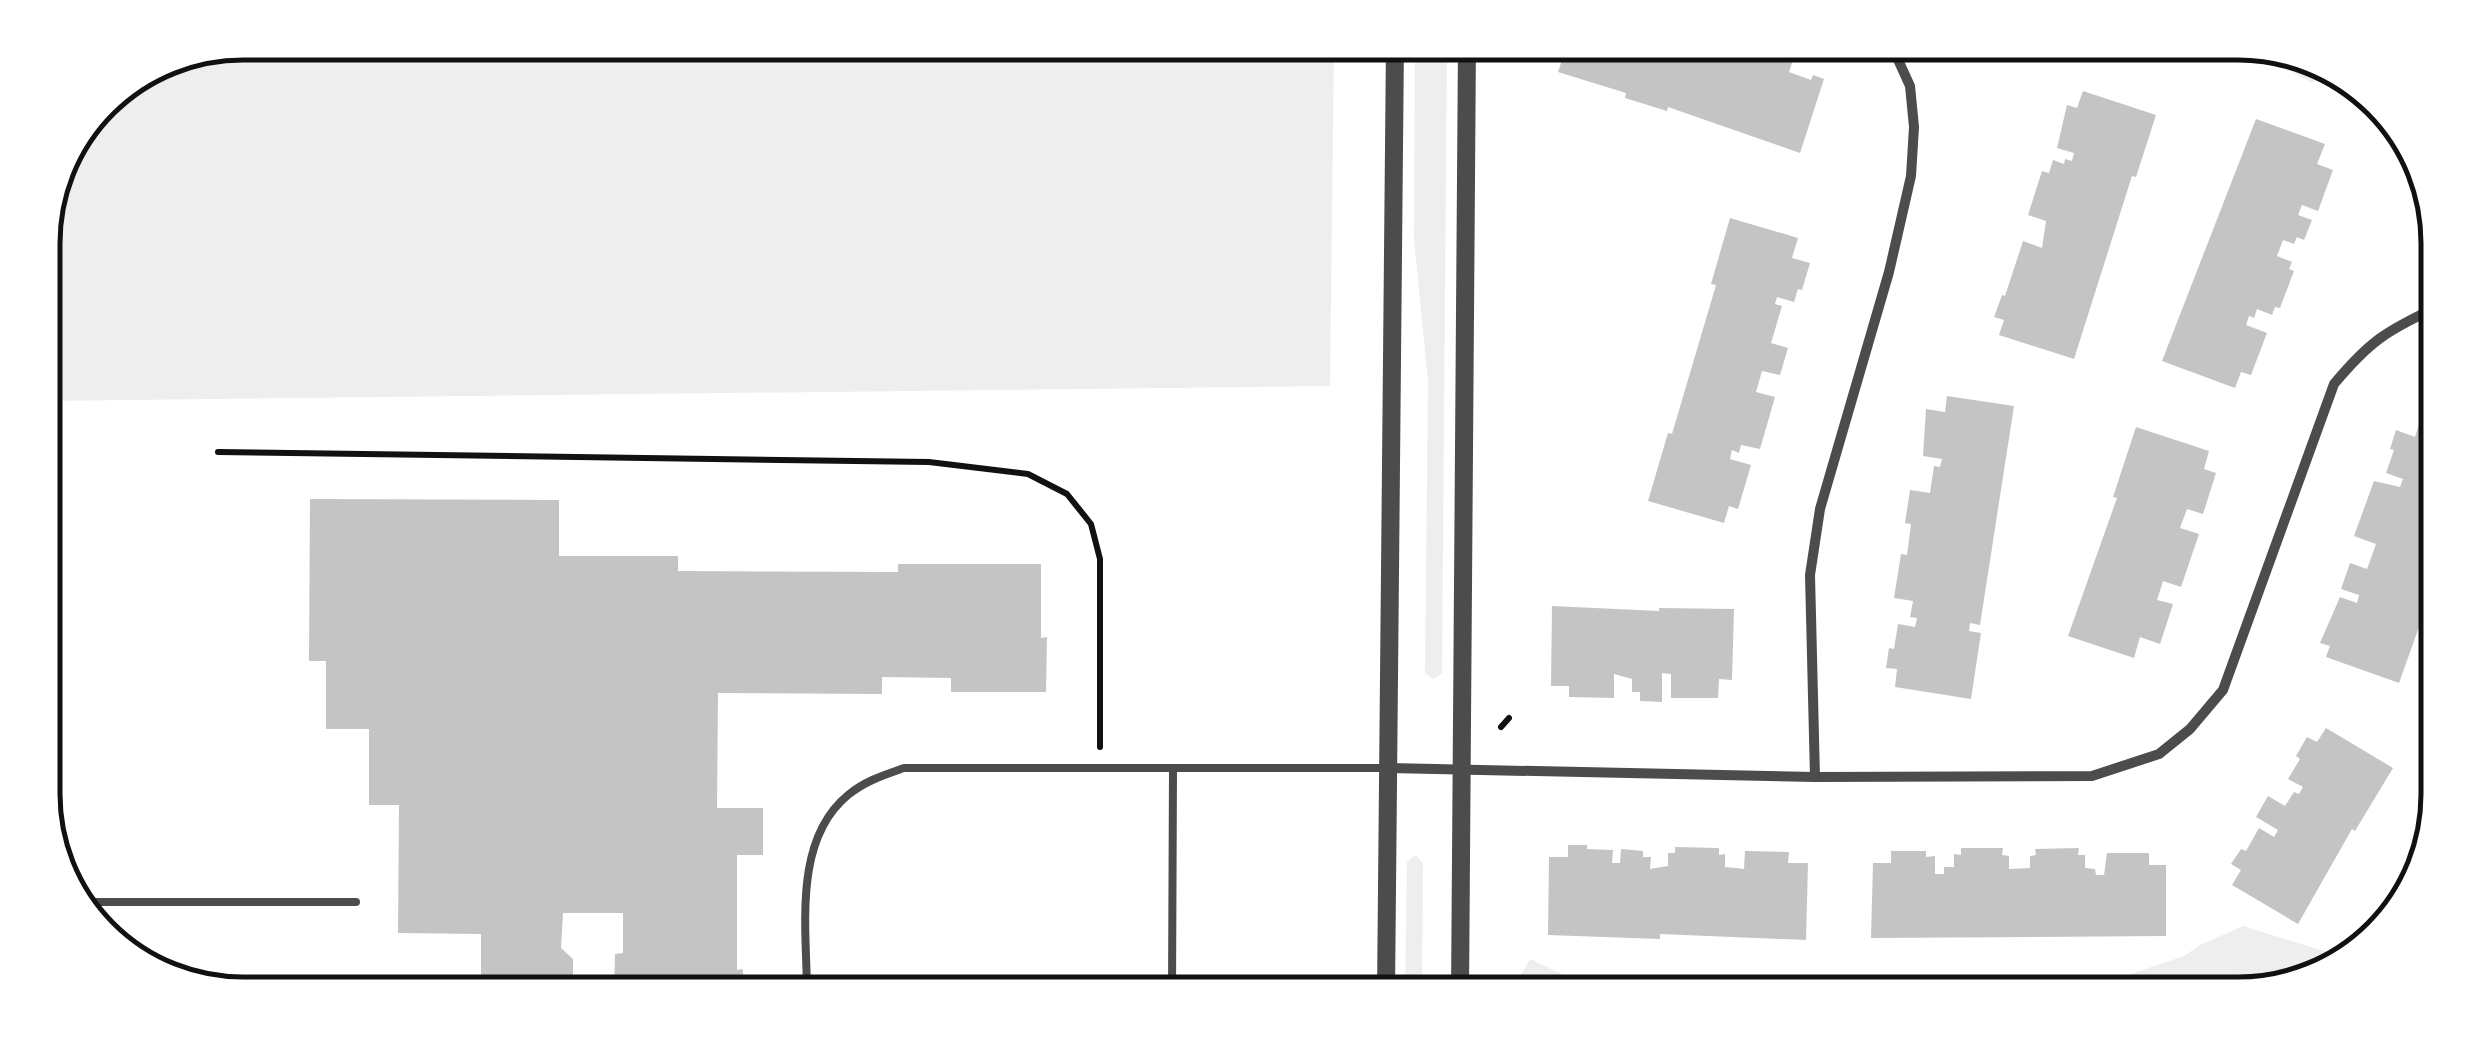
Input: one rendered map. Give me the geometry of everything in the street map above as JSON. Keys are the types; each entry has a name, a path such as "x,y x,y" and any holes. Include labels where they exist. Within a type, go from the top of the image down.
{"street":[{"path":"1386,977 1395,60"},
{"path":"1460,977 1467,60"},
{"path":"1816,777 1810,575 1820,509 1890,272 1911,176 1914,127 1910,86 1898,60"},
{"path":"1389,768 1816,777 2092,776 2158,754 2190,729 2222,690 2334,384 2360,352 2386,331 2421,315"}],"lane":[{"path":"807,977 807,881 814,848 824,823 846,796 870,780 904,768 1389,768"},
{"path":"1172,977 1173,769"},
{"path":"96,902 356,902"}],"path":[{"path":"218,452 930,462 1028,474 1067,494 1091,524 1096,541 1100,559 1100,768"},
{"path":"1501,728 1508,718"}],"shaded area":[{"path":"1334,60 1330,386 60,401 60,231 74,173 106,122 152,85 184,70 219,62"},
{"path":"1415,60 1447,60 1442,673 1433,679 1425,673 1428,381 1414,239"},
{"path":"2282,65 2318,78 2312,83"},
{"path":"1415,855 1423,863 1422,977 1405,977 1407,862"},
{"path":"2243,926 2328,952 2285,971 2250,977 2122,977 2184,956"},
{"path":"1530,959 1568,977 1520,977"}],"building":[{"path":"1562,60 1793,60 1789,72 1811,80 1813,75 1824,79 1800,153 1668,107 1667,111 1625,98 1626,93 1558,72"},
{"path":"2083,91 2156,115 2136,177 2132,176 2074,359 1999,335 2004,320 1994,317 2023,241 2042,248 2046,221 2028,215 2042,171 2049,173 2053,160 2064,164 2065,159 2072,161 2074,153 2057,148 2067,105 2077,108"},
{"path":"2256,119 2325,144 2317,164 2333,170 2318,211 2302,205 2298,215 2312,220 2304,240 2297,237 2294,244 2283,240 2277,256 2292,262 2289,269 2294,271 2280,308 2275,307 2272,315 2257,309 2254,318 2249,316 2246,325 2267,333 2251,375 2241,372 2235,388 2162,361"},
{"path":"1730,218 1798,238 1792,258 1810,263 1794,302 1777,297 1775,304 1782,306 1771,343 1788,348 1780,375 1762,371 1756,392 1775,397 1760,449 1741,445 1739,453 1732,450 1730,459 1751,465 1738,509 1729,506 1724,523 1648,501 1716,285 1711,284"},
{"path":"1947,396 2014,406 1980,625 1970,623 1969,631 1981,633 1971,699 1895,687 1897,669 1886,668 1898,624 1915,627 1917,618 1910,617 1913,601 1894,598 1901,554 1907,555 1911,524 1905,523 1910,490 1930,493 1934,466 1940,467 1942,459 1923,456 1926,409 1945,412"},
{"path":"2421,418 2421,622 2399,683 2326,657 2330,646 2320,643 2340,597 2357,603 2359,595 2341,589 2350,563 2367,569 2376,544 2354,536 2374,481 2400,487 2403,479 2386,473 2396,430 2415,437"},
{"path":"2136,427 2209,451 2204,469 2216,473 2203,514 2187,509 2180,528 2199,534 2181,587 2163,581 2157,600 2173,604 2160,644 2140,637 2134,658 2068,636 2117,498 2113,497"},
{"path":"310,499 559,500 559,556 678,556 678,571 898,572 898,564 1041,564 1041,638 1047,637 1046,692 951,692 951,678 882,677 882,694 718,693 717,808 763,808 763,855 737,855 737,970 743,969 743,977 614,977 615,954 623,953 623,913 563,913 561,948 573,959 573,977 481,977 481,934 398,933 399,805 369,805 369,729 326,729 326,661 309,661"},
{"path":"1552,606 1659,611 1734,609 1732,680 1719,679 1718,698 1671,698 1671,674 1662,673 1662,702 1640,701 1640,692 1632,692 1632,679 1614,674 1614,698 1569,697 1569,686 1551,686"},
{"path":"2326,728 2393,768 2355,831 2352,829 2298,924 2232,885 2241,870 2231,864 2241,849 2246,851 2259,828 2274,837 2278,830 2256,817 2268,796 2285,806 2294,792 2299,794 2303,787 2288,779 2300,759 2296,756 2307,737 2317,742"},
{"path":"1568,845 1613,850 1612,863 1620,863 1621,849 1643,851 1643,857 1651,857 1650,869 1668,866 1668,853 1675,853 1675,847 1719,848 1719,855 1725,854 1725,867 1744,869 1745,851 1789,852 1788,863 1808,863 1806,940 1660,934 1660,939 1548,935 1549,857 1568,857"},
{"path":"1961,848 2003,848 2002,855 2009,856 2009,869 2030,868 2030,856 2036,855 2035,849 2079,848 2078,855 2085,855 2085,868 2095,869 2096,875 2104,875 2107,853 2149,853 2149,865 2166,865 2166,936 1871,938 1873,863 1891,863 1891,851 1926,851 1926,857 1935,856 1935,874 1944,874 1944,867 1954,867 1954,854 1961,855"}]}
